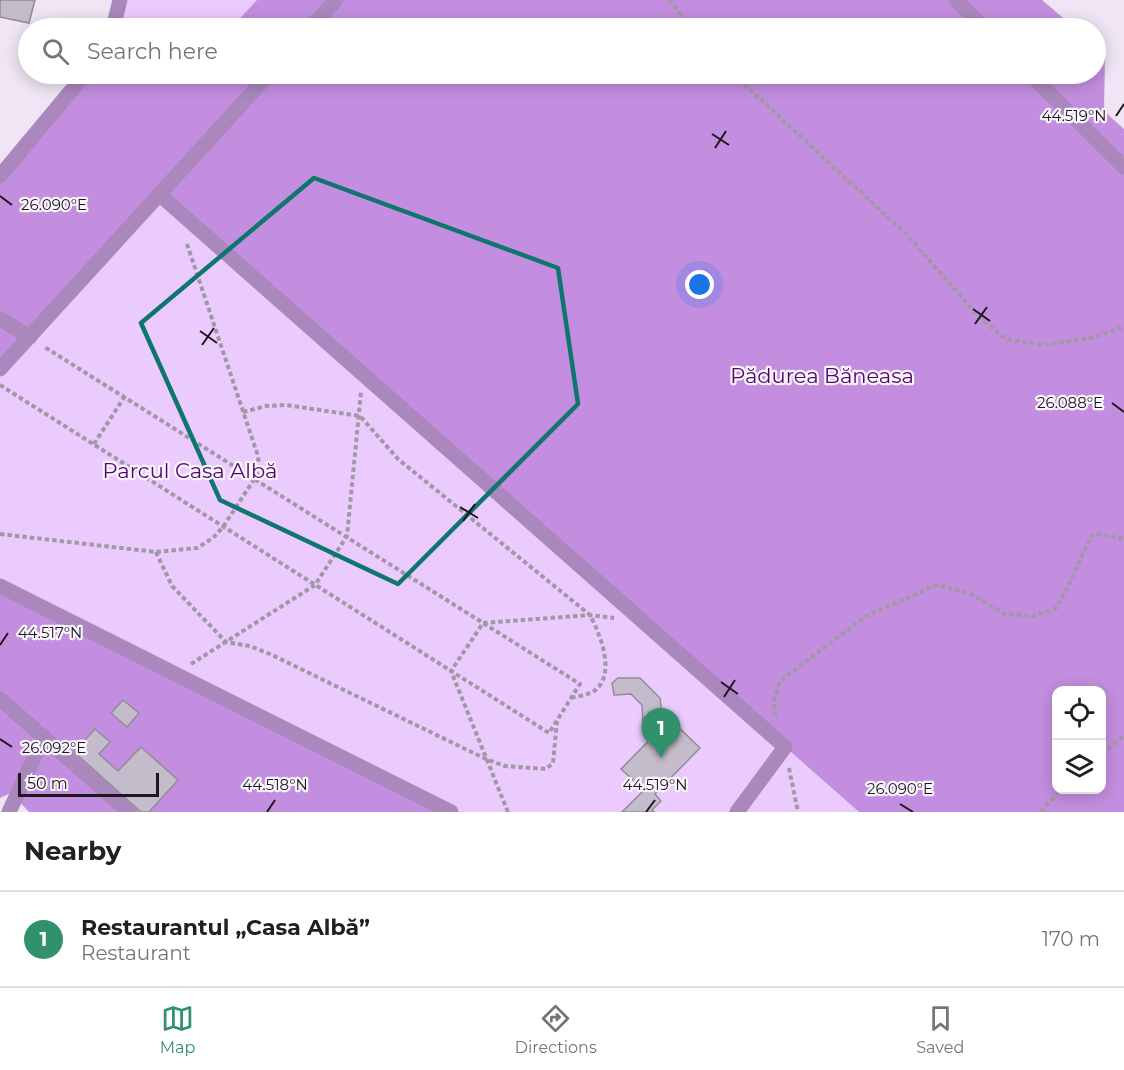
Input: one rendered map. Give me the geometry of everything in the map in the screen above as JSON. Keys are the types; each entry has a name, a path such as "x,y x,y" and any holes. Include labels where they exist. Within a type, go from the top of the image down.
{"street":[{"path":"116,18 120,0"},
{"path":"319,18 336,0"},
{"path":"956,0 974,18"},
{"path":"0,176 77,84"},
{"path":"2,362 30,337 260,84"},
{"path":"1040,84 1124,167"},
{"path":"159,194 785,747 737,812"},
{"path":"0,319 30,337"},
{"path":"0,586 451,812"},
{"path":"0,699 129,812"},
{"path":"9,812 44,736"}],"path":[{"path":"669,0 684,18"},
{"path":"744,84 906,234 980,318 1006,339 1043,345 1091,338 1124,327"},
{"path":"0,534 156,552 197,548 213,538 223,527 255,478 259,468 258,456 176,209"},
{"path":"0,385 549,733 580,684 30,337"},
{"path":"176,674 315,585 347,536 360,417 362,374"},
{"path":"94,444 124,396"},
{"path":"243,412 266,406 286,405 360,417 398,459 590,615 602,638 605,672 602,683 593,692 570,699"},
{"path":"771,735 776,725 774,701 780,681 866,616 937,585 969,593 1005,614 1033,616 1055,609 1068,589 1082,552 1094,533 1124,539"},
{"path":"156,552 172,586 226,642 250,646 272,655 488,760 505,766 546,769 553,763 557,720"},
{"path":"483,623 590,615 643,622"},
{"path":"451,671 483,623"},
{"path":"451,671 508,812"},
{"path":"1106,750 1124,736"},
{"path":"785,747 798,812"},
{"path":"1041,812 1056,794"}],"highlighted area":[{"path":"314,178 558,268 578,404 398,584 220,500 141,323"}],"green space":[{"path":"120,0 257,0 240,18 116,18"},
{"path":"257,0 1042,0 1063,18 240,18"},
{"name":"Pădurea Băneasa","path":"77,84 1104,84 1104,111 1124,129 1124,812 859,812 159,195 0,369 0,176"},
{"name":"Parcul Casa Albă","path":"159,194 859,812 451,812 0,586 0,369"},
{"path":"0,586 451,812 29,812 11,793 0,798"}],"building":[{"path":"0,0 35,0 30,18 18,18 18,21 0,17"},
{"path":"618,678 640,678 660,698 662,715 656,729 643,723 642,705 631,694 614,695 612,683"},
{"path":"123,700 139,713 127,727 111,713"},
{"path":"670,719 700,748 655,794 661,801 652,810 654,812 622,812 644,790 621,769"},
{"path":"95,729 110,742 99,754 118,771 141,747 178,780 149,812 141,812 74,752"}],"place":[{"name":"Restaurantul „Casa Albă”","path":"661,758"}]}
